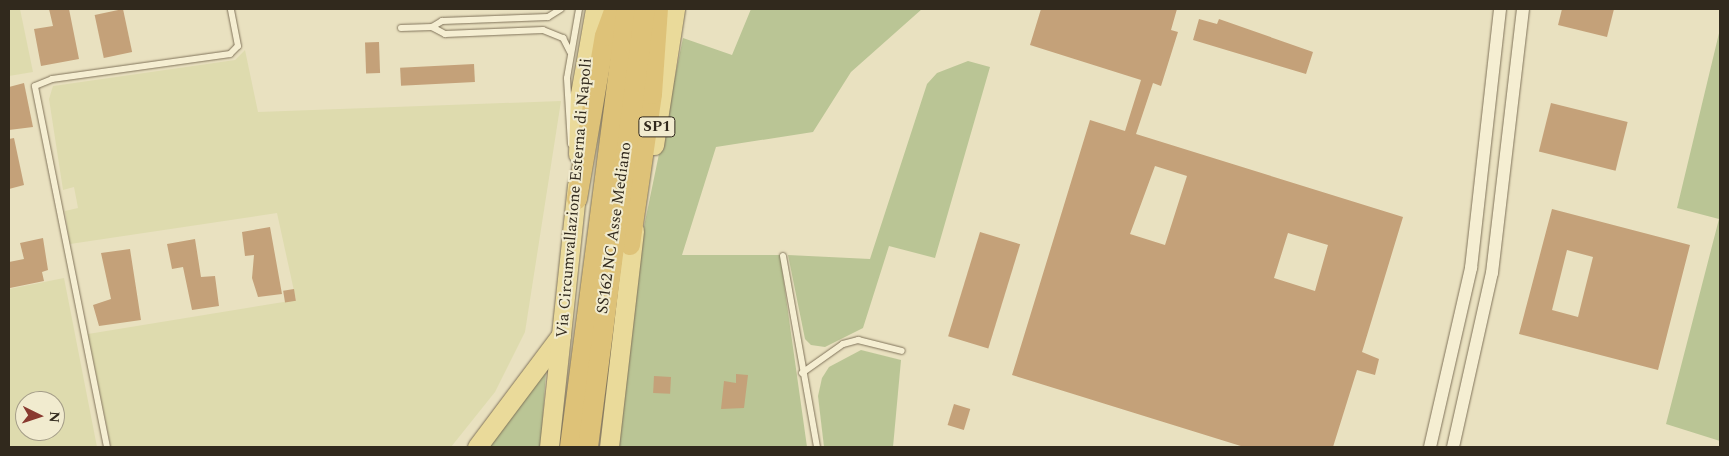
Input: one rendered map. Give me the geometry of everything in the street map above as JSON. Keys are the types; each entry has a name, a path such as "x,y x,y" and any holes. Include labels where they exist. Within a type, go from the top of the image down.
{"highway":[{"path":"577,199 605,36 615,9"},
{"name":"SS162 NC Asse Mediano","path":"570,447 627,9"},
{"name":"SS162 NC Asse Mediano","path":"588,447 645,9"},
{"path":"630,245 652,94 658,9"}],"main road":[{"name":"Via Circumvallazione Esterna di Napoli","path":"549,447 577,199 580,94 595,9"},
{"name":"SP1","path":"609,447 630,245 654,141 675,9"},
{"path":"476,447 563,332"}],"street":[{"path":"1430,447 1470,278 1500,9"},
{"path":"1453,447 1492,273 1523,9"}],"lane":[{"path":"107,447 36,86 52,79 230,54 238,46 231,9"},
{"path":"432,27 442,20 548,17 562,9"},
{"path":"578,164 569,136 570,52 579,9"},
{"path":"401,28 432,27 445,34 554,32 570,52"},
{"path":"783,256 802,373 817,447"},
{"path":"802,373 843,344 858,340 902,351"}],"shaded area":[{"path":"9,9 20,9 33,72 9,76"},
{"path":"245,50 258,112 561,101 525,332 495,392 451,447 111,447 88,334 296,300 277,213 70,244 65,211 78,208 74,187 63,190 49,99 53,86 235,60"},
{"path":"64,278 97,447 9,447 9,289"}],"green space":[{"path":"751,9 922,9 851,72 813,132 716,147 682,255 780,255 807,447 616,447 635,270 683,38 732,55"},
{"path":"1720,29 1720,441 1666,424 1719,219 1677,208"},
{"path":"968,61 990,67 935,258 889,246 863,328 825,347 811,345 805,339 788,255 870,259 927,84 937,73"},
{"path":"861,350 901,360 893,447 824,447 818,396 822,378 829,367"},
{"path":"546,370 541,447 486,447"}],"building":[{"path":"49,9 69,9 79,59 41,66 34,29 53,26"},
{"path":"123,9 132,52 104,58 95,15"},
{"path":"1041,9 1177,9 1171,30 1178,32 1161,86 1153,83 1136,134 1403,217 1362,352 1379,359 1375,375 1357,370 1333,447 1244,447 1012,375 1090,120 1125,131 1141,80 1030,45","holes":["1155,166 1187,176 1165,245 1130,234","1288,233 1328,245 1315,291 1274,278"]},
{"path":"1562,9 1614,9 1607,37 1558,25"},
{"path":"1199,19 1217,24 1219,19 1313,52 1306,74 1193,40"},
{"path":"365,42 379,42 380,73 366,73"},
{"path":"474,64 475,82 401,86 400,68"},
{"path":"24,83 33,127 9,130 9,87"},
{"path":"1551,103 1628,122 1616,171 1539,152"},
{"path":"14,138 24,185 9,189 9,139"},
{"path":"1552,209 1690,245 1658,370 1519,334","holes":["1567,250 1593,257 1578,317 1552,310"]},
{"path":"270,227 282,294 258,297 252,278 254,255 245,256 242,232"},
{"path":"980,232 1020,244 988,349 948,336"},
{"path":"43,238 48,270 42,272 44,281 10,288 9,262 24,259 20,243"},
{"path":"195,239 201,277 215,276 219,306 192,310 183,267 172,269 167,244"},
{"path":"130,249 141,320 99,326 93,305 111,299 101,253"},
{"path":"294,289 296,301 285,303 283,291"},
{"path":"736,374 748,375 744,408 721,409 724,381 736,383"},
{"path":"654,376 671,377 670,394 653,393"},
{"path":"954,404 970,409 964,430 948,425"}]}
